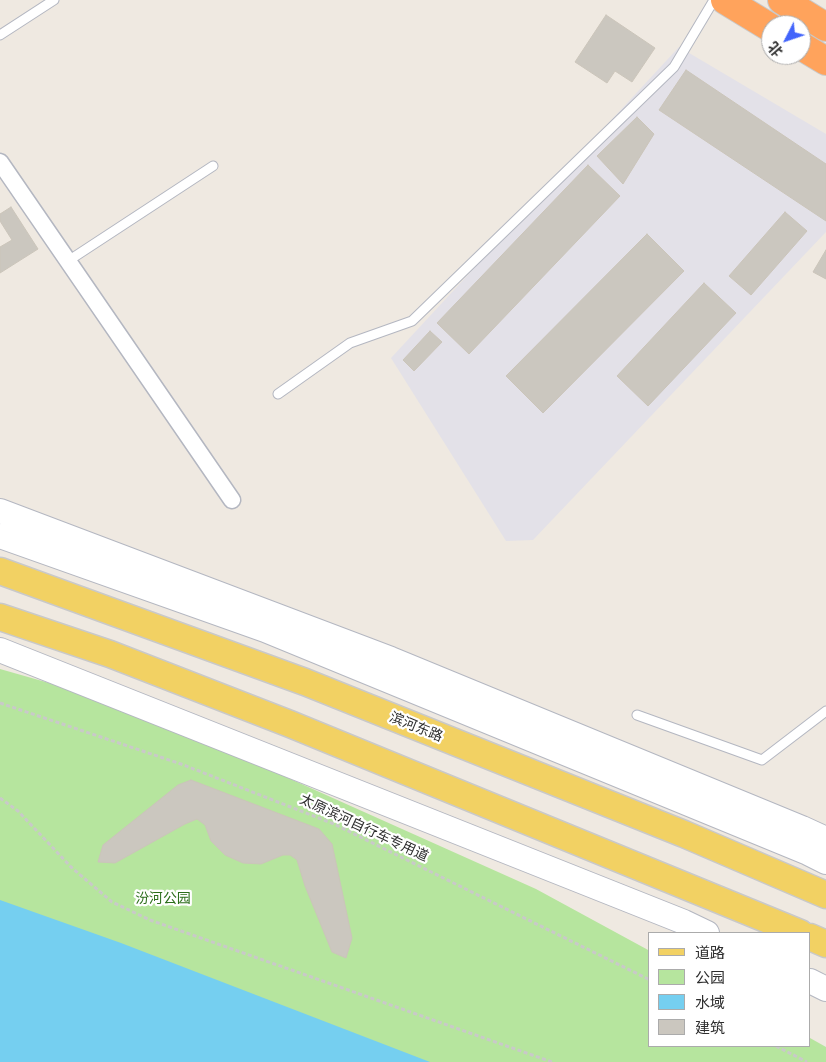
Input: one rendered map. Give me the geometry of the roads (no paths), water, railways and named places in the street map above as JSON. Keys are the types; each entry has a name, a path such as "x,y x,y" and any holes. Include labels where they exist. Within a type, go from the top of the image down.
{"highway":[{"path":"725,0 761,22"},
{"path":"782,0 826,27"},
{"path":"811,52 826,61"}],"main road":[{"path":"0,511 391,659 826,839"},
{"path":"0,536 265,630 826,862"},
{"name":"滨河东路","path":"0,572 305,682 684,834 826,895"},
{"path":"0,618 110,654 281,720 798,932"},
{"path":"0,650 674,918 705,932"},
{"path":"811,937 826,944"},
{"path":"811,982 826,989"}],"street":[{"path":"0,162 232,500"}],"lane":[{"path":"0,35 54,0"},
{"path":"278,394 350,343 412,321 674,67 714,0"},
{"path":"68,261 213,166"},
{"path":"637,716 762,760 826,711"}],"water":[{"path":"0,900 121,943 430,1062 0,1062"}],"park label":[{"name":"汾河公园","path":"163,899"}]}
